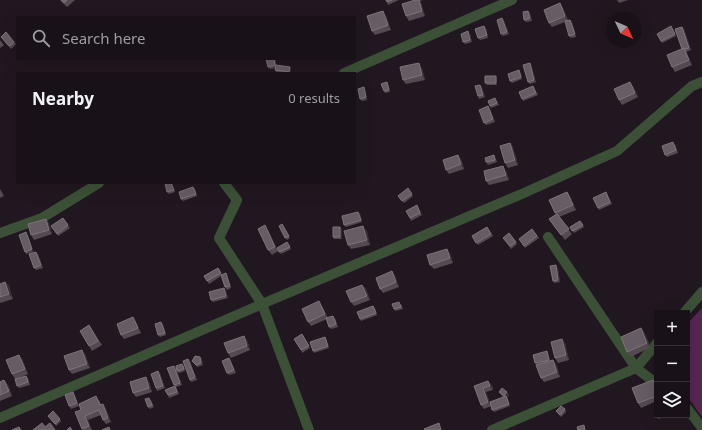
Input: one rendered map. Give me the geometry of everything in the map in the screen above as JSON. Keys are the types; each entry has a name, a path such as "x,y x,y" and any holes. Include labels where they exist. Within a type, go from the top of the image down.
{"street":[{"path":"346,72 512,0"},
{"path":"0,418 262,304 524,194 617,150 692,86 702,82"},
{"path":"0,233 42,218 97,184"},
{"path":"225,184 236,200 219,238 262,304 309,430"},
{"path":"548,237 636,368 654,382"},
{"path":"687,310 702,292"},
{"path":"492,430 636,368 654,346"},
{"path":"690,412 702,428"}],"shaded area":[{"path":"702,308 702,417 690,400 690,321"}],"building":[{"path":"419,0 422,11 406,16 402,4"},
{"path":"560,3 565,16 549,23 544,10"},
{"path":"383,11 388,25 372,31 367,16"},
{"path":"528,11 530,18 524,20 523,12"},
{"path":"502,18 507,32 501,34 497,20"},
{"path":"570,20 575,34 569,36 565,21"},
{"path":"484,26 487,35 478,38 475,29"},
{"path":"671,26 675,34 661,41 657,34"},
{"path":"682,27 689,48 685,49 682,49 675,29"},
{"path":"468,31 470,40 463,42 461,34"},
{"path":"6,32 14,42 9,46 1,37"},
{"path":"684,48 689,60 672,67 667,55"},
{"path":"266,60 274,60 275,65 268,67"},
{"path":"419,63 422,75 403,80 400,67"},
{"path":"530,63 534,80 528,82 523,65"},
{"path":"276,65 290,67 289,72 275,70"},
{"path":"519,70 521,77 510,81 508,74"},
{"path":"485,76 496,76 496,83 485,83"},
{"path":"387,82 389,90 384,91 381,84"},
{"path":"630,82 635,93 619,100 614,89"},
{"path":"480,85 483,95 478,96 475,86"},
{"path":"533,86 536,93 522,99 519,92"},
{"path":"364,87 366,97 360,99 358,89"},
{"path":"495,98 497,103 490,106 488,101"},
{"path":"488,106 493,119 484,123 479,110"},
{"path":"673,142 676,150 665,155 662,146"},
{"path":"510,143 515,160 505,163 500,146"},
{"path":"458,155 461,164 446,170 443,160"},
{"path":"494,155 495,160 486,162 485,158"},
{"path":"503,166 506,175 486,181 484,171"},
{"path":"165,184 171,184 174,190 167,192"},
{"path":"193,187 196,194 181,199 179,192"},
{"path":"408,188 412,194 402,201 398,196"},
{"path":"567,192 573,205 555,213 549,200"},
{"path":"606,192 610,202 598,208 593,198"},
{"path":"417,205 420,213 410,218 406,211"},
{"path":"358,212 361,220 344,225 342,216"},
{"path":"557,214 569,229 561,235 549,219"},
{"path":"63,218 68,225 57,234 51,226"},
{"path":"46,219 49,230 31,235 28,224"},
{"path":"580,221 583,225 572,231 570,227"},
{"path":"282,224 289,236 285,238 279,226"},
{"path":"265,225 275,247 268,250 258,229"},
{"path":"363,226 367,240 348,245 344,231"},
{"path":"333,227 340,227 340,237 333,237"},
{"path":"487,227 491,234 476,243 472,236"},
{"path":"532,229 537,236 524,246 519,239"},
{"path":"26,232 32,249 25,252 19,235"},
{"path":"509,233 516,242 510,246 503,238"},
{"path":"287,242 290,247 279,252 277,248"},
{"path":"447,249 450,258 430,265 427,255"},
{"path":"36,252 41,265 34,268 29,254"},
{"path":"556,265 558,280 553,281 550,266"},
{"path":"218,268 221,273 207,281 204,276"},
{"path":"392,271 396,282 380,289 376,278"},
{"path":"226,273 230,286 225,287 221,275"},
{"path":"5,282 9,294 0,297 0,284"},
{"path":"362,285 367,296 351,302 346,291"},
{"path":"224,288 226,296 211,300 209,292"},
{"path":"319,301 325,314 308,322 302,309"},
{"path":"399,302 401,307 394,309 392,304"},
{"path":"373,306 376,313 360,319 357,312"},
{"path":"333,316 336,324 329,327 326,318"},
{"path":"133,317 138,328 121,335 117,324"},
{"path":"161,322 165,333 158,335 155,324"},
{"path":"89,325 98,341 89,346 80,331"},
{"path":"641,328 647,343 627,352 621,337"},
{"path":"302,334 309,346 301,350 294,339"},
{"path":"244,336 247,346 228,353 224,343"},
{"path":"325,337 328,346 313,351 310,342"},
{"path":"562,339 566,355 555,358 551,342"},
{"path":"82,350 87,364 69,370 64,356"},
{"path":"547,351 549,360 535,363 533,355"},
{"path":"19,355 25,369 12,374 6,360"},
{"path":"195,356 200,357 201,363 196,365 192,361"},
{"path":"229,358 234,370 227,373 222,361"},
{"path":"188,359 195,377 190,380 183,361"},
{"path":"553,360 557,372 541,378 536,365"},
{"path":"182,364 184,369 177,371 176,366"},
{"path":"174,366 180,383 174,385 167,368"},
{"path":"158,371 163,386 156,388 151,374"},
{"path":"26,376 28,382 17,386 15,379"},
{"path":"146,377 149,388 133,393 130,382"},
{"path":"4,380 9,391 0,395 0,382"},
{"path":"653,380 654,397 638,403 632,388"},
{"path":"488,381 490,386 483,388 488,402 481,405 474,386"},
{"path":"175,386 177,392 168,395 165,390"},
{"path":"502,388 507,392 504,396 499,392"},
{"path":"73,392 77,403 69,406 65,395"},
{"path":"96,396 100,405 103,404 108,418 103,420 99,410 85,416 89,426 82,429 75,412 81,410 79,404"},
{"path":"506,396 509,404 492,410 490,402"},
{"path":"149,398 152,405 148,407 145,399"},
{"path":"561,406 565,409 560,415 556,411"},
{"path":"53,411 60,419 55,424 48,416"},
{"path":"42,423 45,427 50,423 55,430 33,430"},
{"path":"439,423 441,430 424,429"},
{"path":"584,425 585,430 578,430 577,427"},
{"path":"19,427 21,430 12,430"},
{"path":"109,427 110,430 102,430"}]}
